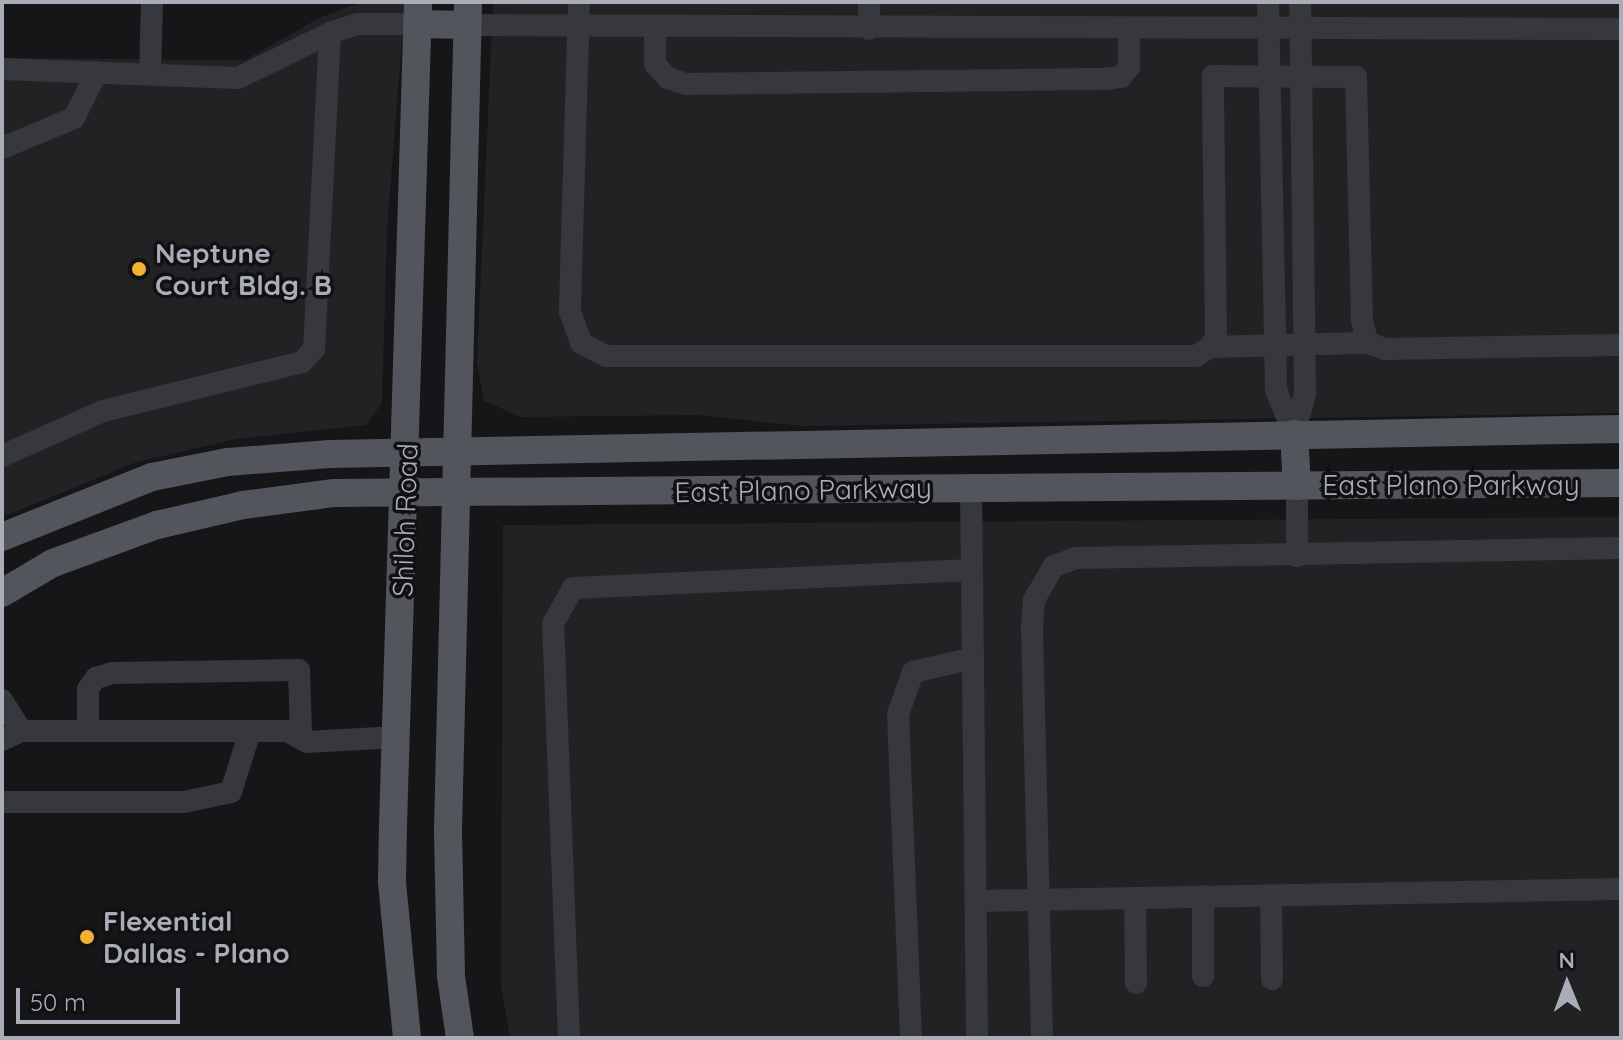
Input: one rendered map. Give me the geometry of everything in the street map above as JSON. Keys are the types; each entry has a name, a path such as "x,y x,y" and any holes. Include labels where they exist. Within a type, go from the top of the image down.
{"main road":[{"path":"418,13 468,14"},
{"name":"Shiloh Road","path":"407,1038 392,881 408,451 418,13"},
{"name":"Shiloh Road","path":"460,1038 451,976 448,829 468,14"},
{"name":"East Plano Parkway","path":"2,537 152,477 190,468 408,451 1621,429"},
{"path":"1294,434 1297,486"},
{"path":"971,441 971,488"},
{"name":"East Plano Parkway","path":"2,593 53,563 157,525 243,505 334,493 1621,483"}],"lane":[{"path":"150,74 152,2"},
{"path":"579,2 570,312 581,343 606,356 1196,356 1210,347 1368,343 1385,349 1621,345"},
{"path":"869,2 869,29"},
{"path":"1268,2 1272,76 1276,390 1294,434"},
{"path":"1294,434 1305,394 1300,2"},
{"path":"2,69 238,78 330,33 358,24 418,13"},
{"path":"468,14 578,30 1621,29"},
{"path":"655,30 655,64 668,78 685,84 1106,79 1121,77 1129,67 1129,29"},
{"path":"2,456 103,411 302,362 314,349 330,33"},
{"path":"2,148 74,118 97,72"},
{"path":"1210,347 1217,306 1213,76 1356,77 1362,321 1368,343"},
{"path":"1297,486 1297,556"},
{"path":"971,488 977,1038"},
{"path":"1042,1038 1032,625 1041,581 1054,566 1076,558 1621,548"},
{"path":"569,1038 553,624 573,588 972,570"},
{"path":"911,1038 898,714 913,672 973,658"},
{"path":"88,731 88,689 96,678 112,673 299,670 301,735 307,742 397,737"},
{"path":"2,700 12,735 88,731 250,731 301,735"},
{"path":"2,802 184,802 231,792 250,731"},
{"path":"976,901 1621,889"},
{"path":"1271,895 1272,979"},
{"path":"1203,896 1203,976"},
{"path":"1135,898 1136,983"}],"shaded area":[{"path":"363,2 405,2 387,229 382,403 366,425 237,439 137,462 2,517 2,58 245,60 321,17"},
{"path":"493,2 1621,2 1621,413 802,426 697,415 521,417 484,401 477,363"},
{"path":"1621,517 1621,1038 510,1038 501,985 503,525"}],"place":[{"name":"Neptune Court Bldg. B","path":"139,269"},
{"name":"Flexential Dallas - Plano","path":"87,937"}]}
